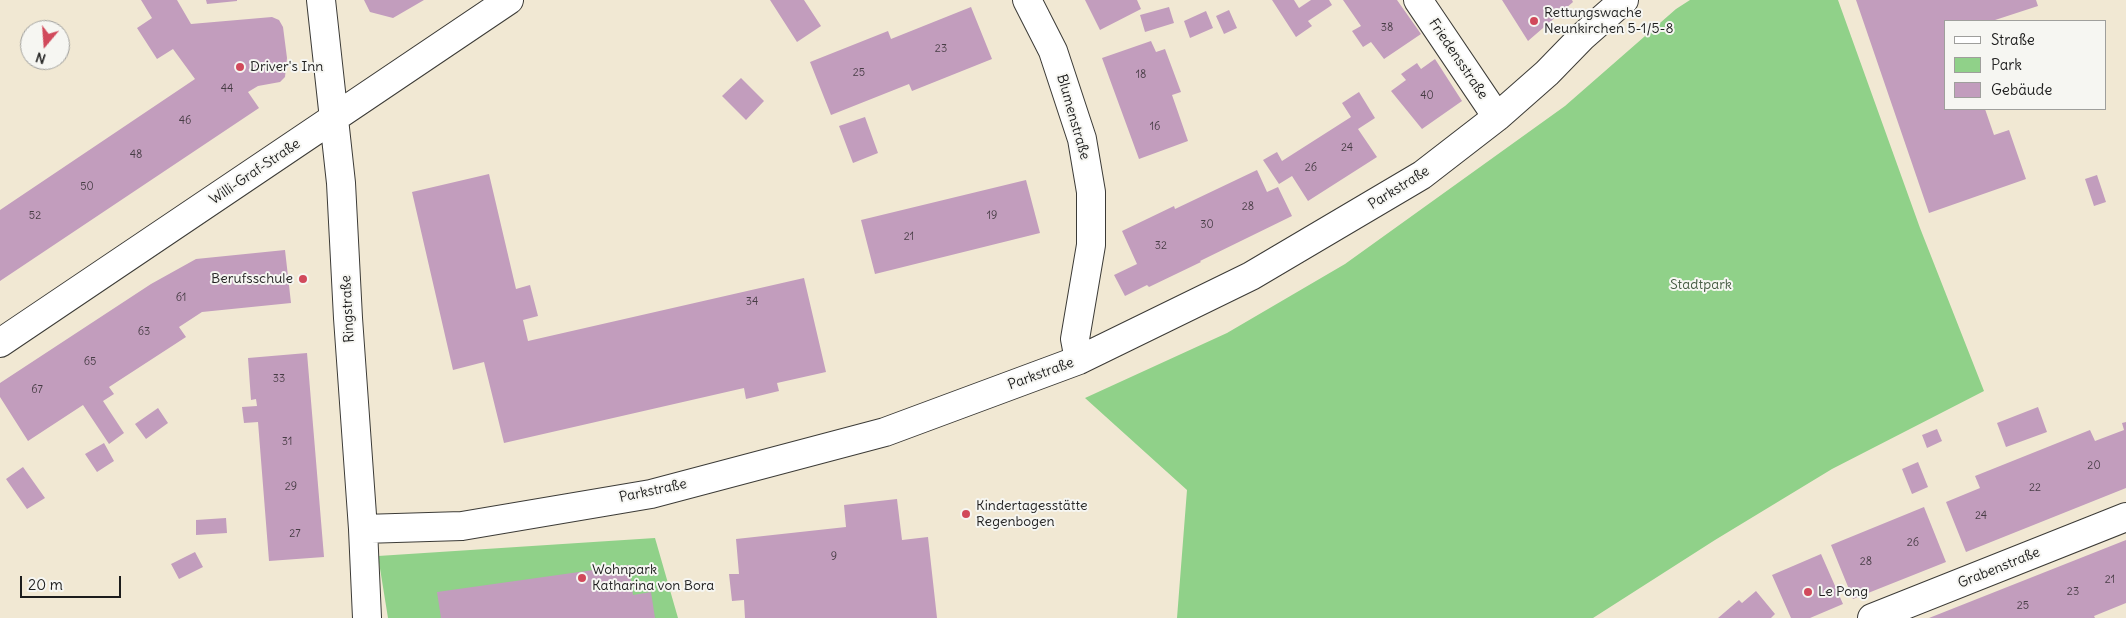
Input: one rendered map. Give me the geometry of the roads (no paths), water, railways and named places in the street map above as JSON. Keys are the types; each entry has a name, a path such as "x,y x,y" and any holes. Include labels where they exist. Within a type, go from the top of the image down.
{"street":[{"name":"Ringstraße","path":"321,0 341,183 367,618"},
{"name":"Willi-Graf-Straße","path":"0,343 509,0"},
{"name":"Blumenstraße","path":"1027,0 1053,51 1082,139 1091,192 1091,245 1076,339 1079,360"},
{"name":"Friedensstraße","path":"1418,0 1497,117"},
{"name":"Parkstraße","path":"363,529 462,526 651,494 884,432 1079,360 1251,276 1422,175 1497,117 1547,73 1582,37 1624,0"},
{"name":"Grabenstraße","path":"1872,618 2126,517"}],"place":[{"name":"Rettungswache Neunkirchen 5-1/5-8","path":"1534,21"},
{"name":"Driver's Inn","path":"240,67"},
{"name":"Berufsschule","path":"303,279"},
{"name":"Kindertagesstätte Regenbogen","path":"966,514"},
{"name":"Wohnpark Katharina von Bora","path":"582,578"},
{"name":"Le Pong","path":"1808,592"}],"park label":[{"name":"Stadtpark","path":"1701,285"}]}
